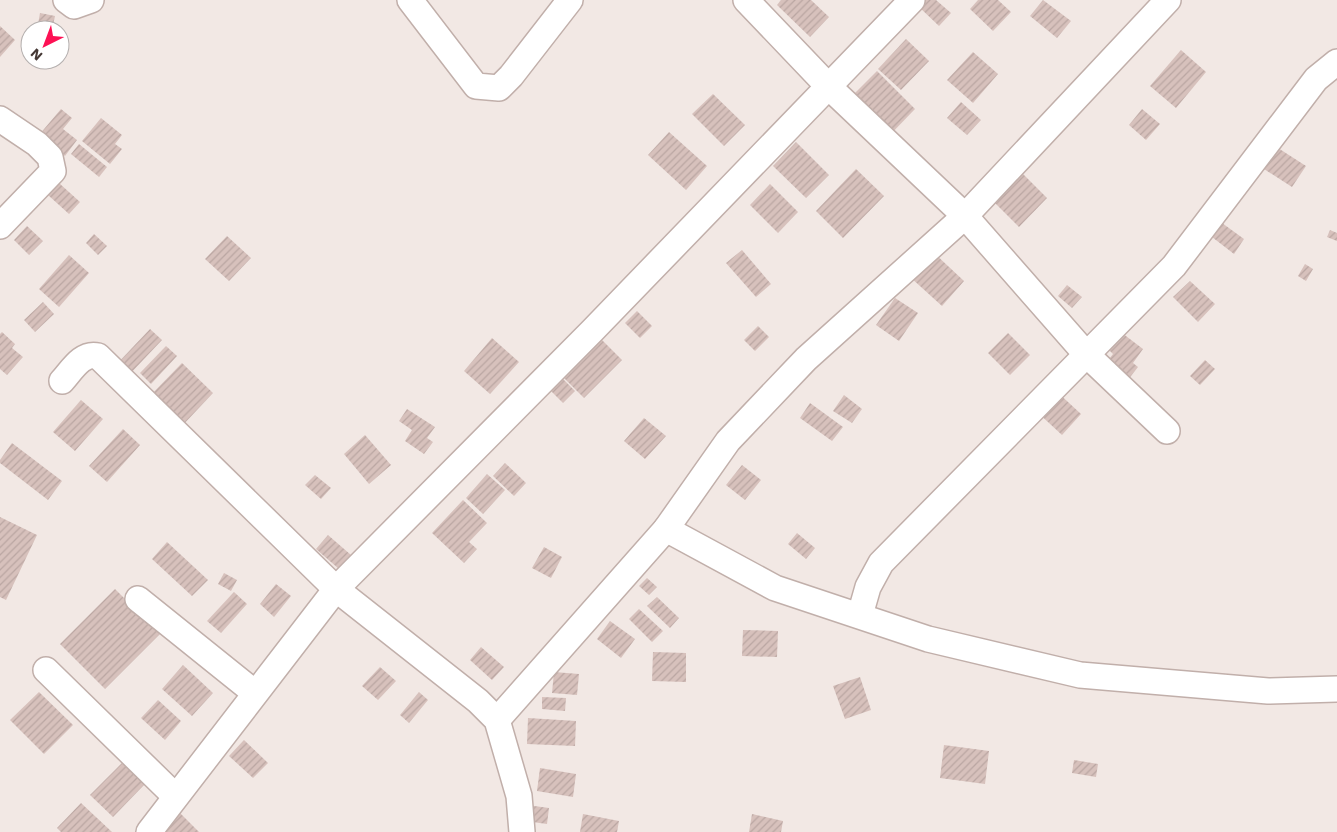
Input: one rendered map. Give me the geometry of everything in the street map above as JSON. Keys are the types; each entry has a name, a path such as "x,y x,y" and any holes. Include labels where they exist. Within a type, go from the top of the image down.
{"street":[{"path":"66,0 74,6 91,0"},
{"path":"410,0 476,86 499,88 512,76 570,0"},
{"path":"746,0 829,87 965,216 1086,354 1167,431"},
{"path":"149,832 336,588 606,316 912,0"},
{"path":"497,720 666,529 728,441 806,359 965,216 1168,0"},
{"path":"860,615 868,587 881,563 1174,266 1316,79 1337,62"},
{"path":"0,119 37,144 50,156 53,171 0,226"},
{"path":"62,380 85,356 92,354 98,356 336,588 478,700 497,720 519,796 522,832"},
{"path":"666,529 775,588 928,639 1080,675 1268,691 1337,689"},
{"path":"138,599 255,693"},
{"path":"46,670 176,796"}],"building":[{"path":"781,0 811,0 829,17 810,37 777,5"},
{"path":"923,0 936,0 951,13 939,26 918,6"},
{"path":"978,0 998,0 1011,12 993,31 970,9"},
{"path":"1043,0 1071,21 1057,38 1030,16"},
{"path":"40,13 55,16 54,20 39,20"},
{"path":"0,26 15,40 0,57"},
{"path":"906,39 929,61 901,90 878,69"},
{"path":"1181,50 1206,72 1176,108 1150,86"},
{"path":"973,52 998,74 973,103 947,80"},
{"path":"877,71 915,109 887,138 848,100"},
{"path":"713,94 745,125 724,146 692,114"},
{"path":"961,102 981,120 967,135 947,118"},
{"path":"61,109 72,118 63,129 77,140 65,156 39,135"},
{"path":"1142,109 1160,124 1146,140 1129,125"},
{"path":"101,118 122,135 115,144 122,149 110,164 82,141"},
{"path":"669,132 707,166 686,190 648,155"},
{"path":"796,142 829,175 806,198 773,166"},
{"path":"79,144 107,167 99,177 71,154"},
{"path":"1278,148 1306,166 1292,187 1264,169"},
{"path":"856,169 884,196 843,238 816,211"},
{"path":"1018,169 1047,198 1019,227 990,198"},
{"path":"59,183 80,202 69,214 48,195"},
{"path":"770,184 798,212 778,233 750,205"},
{"path":"1222,223 1244,239 1234,254 1212,237"},
{"path":"27,226 43,241 29,255 14,240"},
{"path":"1330,230 1337,233 1337,241 1327,237"},
{"path":"94,234 107,246 98,255 86,243"},
{"path":"227,236 251,258 229,281 205,259"},
{"path":"742,250 771,284 756,297 726,263"},
{"path":"933,252 964,281 942,306 910,277"},
{"path":"69,255 89,273 59,307 39,289"},
{"path":"1305,264 1313,269 1306,281 1298,276"},
{"path":"1190,281 1215,304 1198,322 1173,297"},
{"path":"1067,285 1082,297 1072,308 1058,296"},
{"path":"895,298 918,313 899,341 876,325"},
{"path":"43,302 54,314 35,332 24,320"},
{"path":"637,311 652,326 640,338 625,323"},
{"path":"758,326 769,337 755,351 744,340"},
{"path":"150,329 162,340 127,377 115,366"},
{"path":"2,332 15,344 12,348 23,357 7,375 0,369 0,334"},
{"path":"1008,333 1030,355 1010,375 988,353"},
{"path":"1122,333 1143,349 1133,363 1138,367 1124,385 1102,368 1113,354 1109,350"},
{"path":"599,337 622,360 584,398 561,375"},
{"path":"492,338 519,362 490,394 464,371"},
{"path":"166,346 177,356 151,384 140,373"},
{"path":"1205,360 1215,369 1200,385 1190,376"},
{"path":"182,363 213,393 181,427 149,397"},
{"path":"559,375 575,391 563,403 547,387"},
{"path":"1055,390 1081,414 1062,435 1036,411"},
{"path":"844,395 862,409 852,423 833,411"},
{"path":"81,400 103,419 75,451 53,432"},
{"path":"810,403 843,427 832,441 800,418"},
{"path":"407,409 435,427 427,438 433,442 424,454 405,441 412,430 399,421"},
{"path":"644,418 666,436 645,459 624,441"},
{"path":"123,429 140,445 107,482 89,466"},
{"path":"365,435 391,465 369,484 344,454"},
{"path":"12,443 62,481 48,500 0,463 0,460"},
{"path":"505,463 526,483 514,496 493,476"},
{"path":"742,465 761,480 745,500 726,485"},
{"path":"487,474 505,490 483,514 466,498"},
{"path":"315,475 331,488 321,499 305,485"},
{"path":"463,500 487,523 469,542 477,549 464,563 432,533"},
{"path":"0,517 37,535 6,600 0,597"},
{"path":"797,533 815,548 806,559 788,544"},
{"path":"328,535 351,555 339,569 316,549"},
{"path":"167,542 208,580 192,596 152,559"},
{"path":"544,547 562,557 551,578 532,568"},
{"path":"224,573 237,580 231,591 218,584"},
{"path":"647,578 657,587 649,595 639,586"},
{"path":"276,584 291,596 274,617 260,604"},
{"path":"115,589 160,634 105,689 60,644"},
{"path":"234,592 247,604 221,633 207,621"},
{"path":"657,597 679,618 670,628 647,606"},
{"path":"639,609 663,631 652,642 629,619"},
{"path":"610,621 635,639 621,658 597,639"},
{"path":"743,630 778,631 777,657 742,656"},
{"path":"481,647 504,667 492,680 470,660"},
{"path":"653,652 686,653 686,682 652,681"},
{"path":"183,665 213,693 192,716 162,689"},
{"path":"380,667 396,681 378,700 362,686"},
{"path":"554,672 579,674 577,695 552,693"},
{"path":"860,677 871,710 845,719 833,686"},
{"path":"39,692 73,725 44,754 10,720"},
{"path":"419,692 428,700 409,723 400,715"},
{"path":"542,697 566,698 565,711 542,709"},
{"path":"158,700 181,721 165,740 141,718"},
{"path":"528,718 576,721 575,746 527,744"},
{"path":"244,740 268,763 253,778 229,756"},
{"path":"944,745 989,751 985,784 940,778"},
{"path":"1074,760 1098,764 1096,777 1072,773"},
{"path":"123,762 145,784 113,817 90,795"},
{"path":"540,768 576,774 573,797 537,791"},
{"path":"81,803 112,832 61,832 57,828"},
{"path":"527,805 549,808 547,824 525,821"},
{"path":"178,811 199,832 166,832 161,828"},
{"path":"583,814 619,821 617,832 580,832"},
{"path":"752,814 783,821 781,832 749,832"}]}
